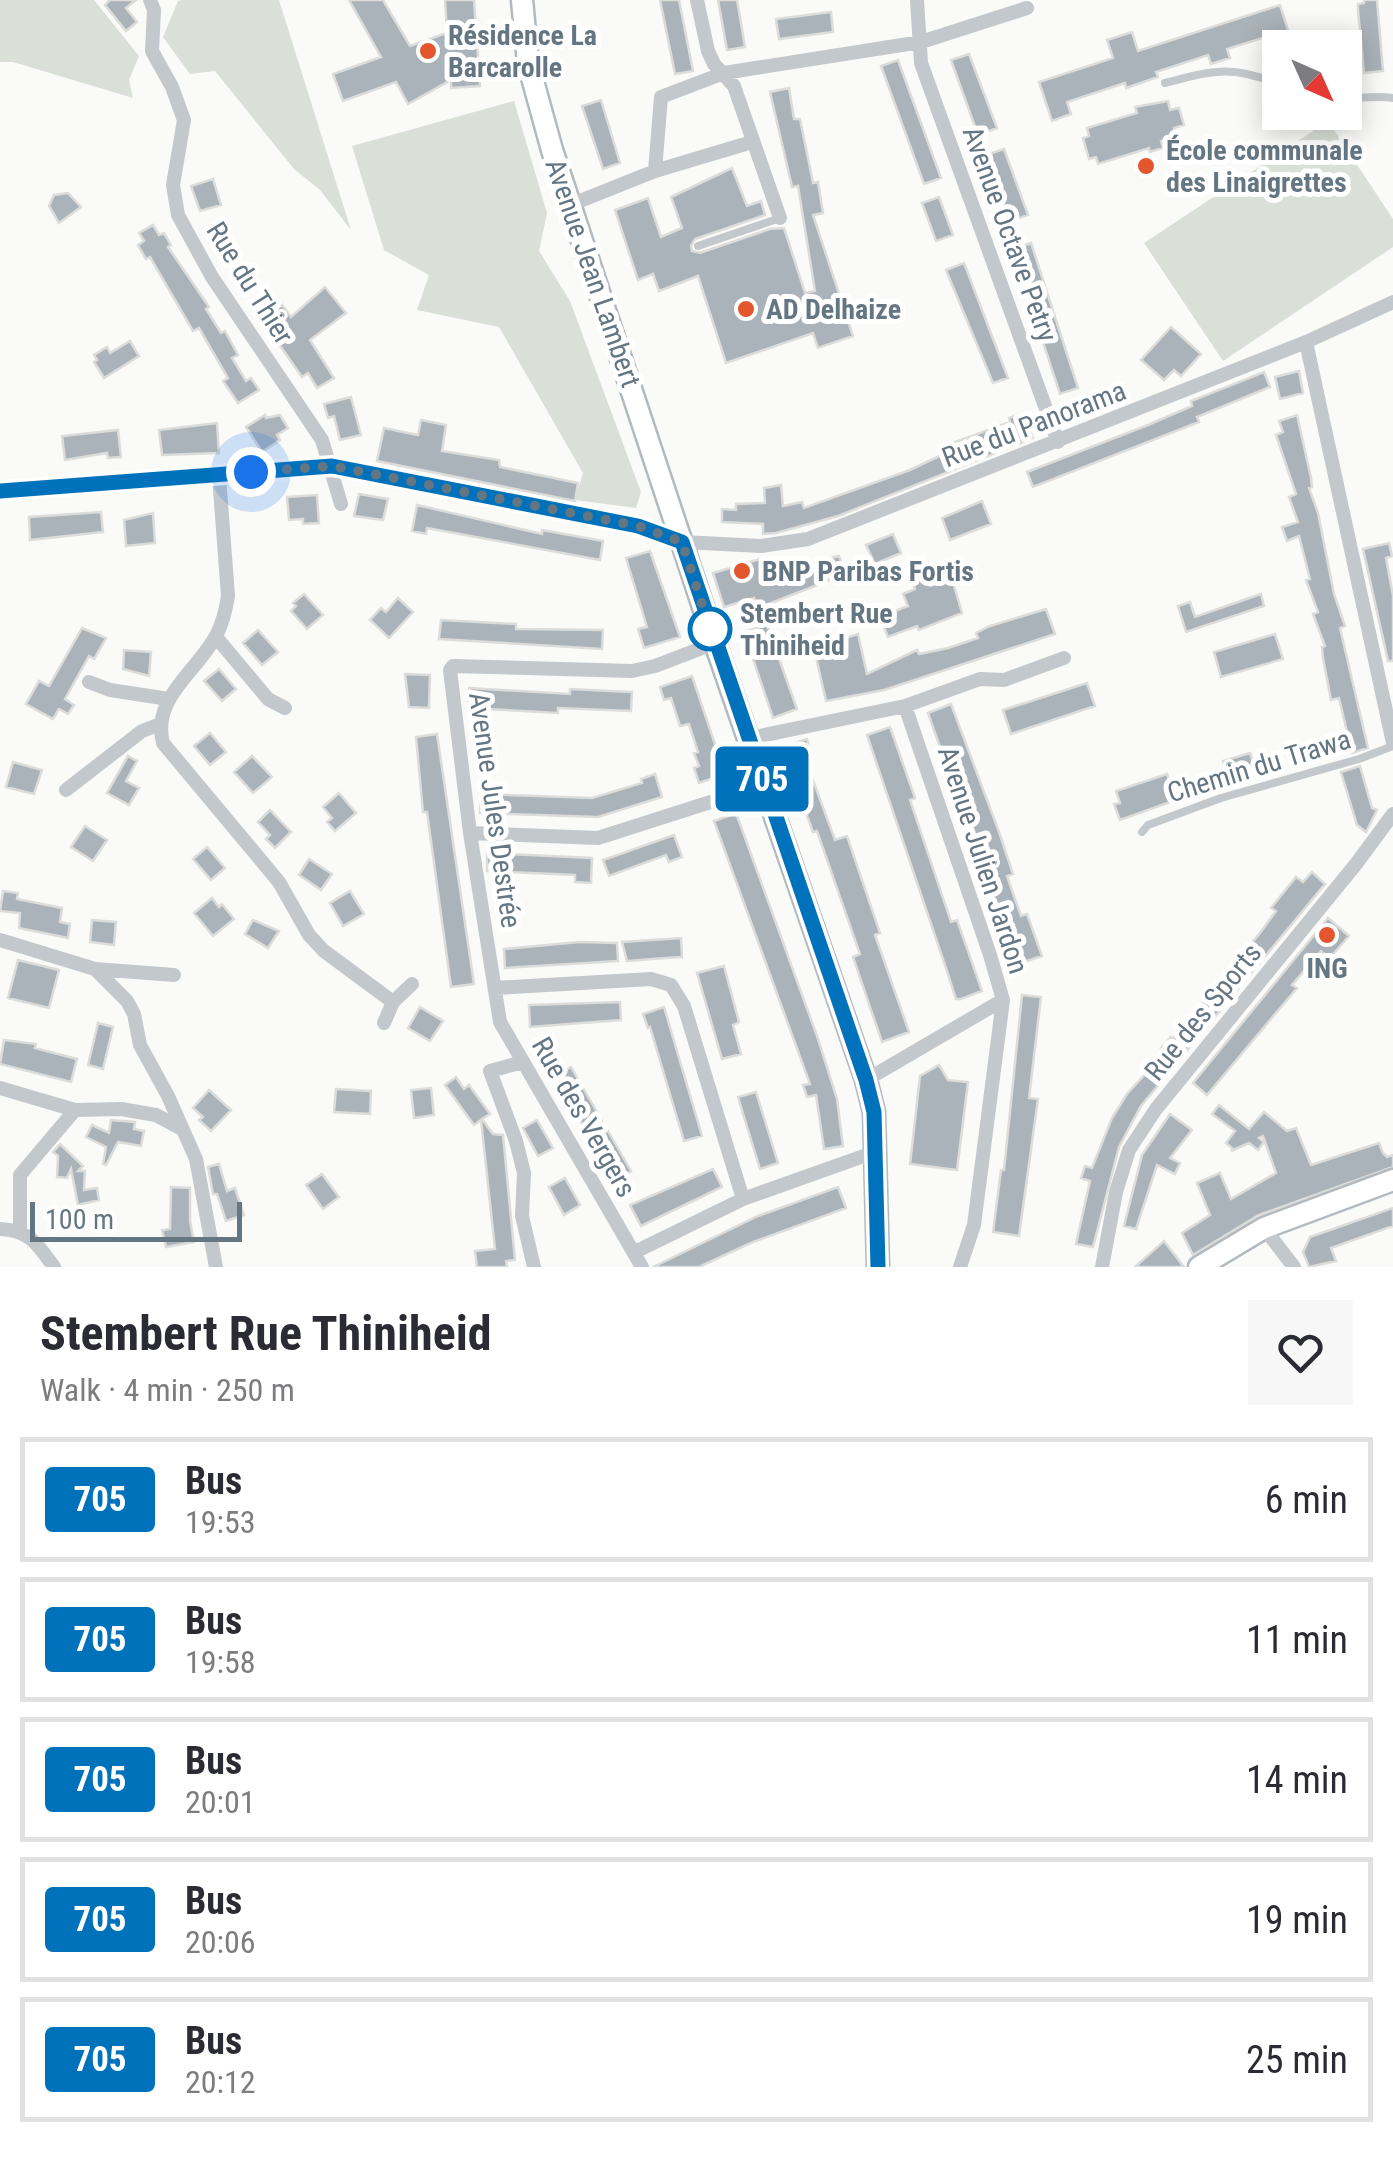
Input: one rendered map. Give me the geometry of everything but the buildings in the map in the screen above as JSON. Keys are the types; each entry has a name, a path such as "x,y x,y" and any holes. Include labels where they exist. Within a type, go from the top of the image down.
{"main road":[{"name":"Avenue Jean Lambert","path":"522,0 533,89 715,643 866,1080 874,1112 878,1267"},
{"path":"1199,1267 1264,1228 1393,1180"}],"street":[{"name":"Rue du Thier","path":"150,0 154,10 152,52 172,87 184,120 173,186 178,214 212,277 322,440 341,504"},
{"path":"697,0 708,51 734,86 780,218"},
{"name":"Avenue Octave Petry","path":"917,0 921,63 1058,442"},
{"path":"655,172 661,97 724,73 922,42 1027,8"},
{"path":"570,205 655,172 752,142"},
{"name":"Rue du Panorama","path":"0,490 332,466 638,526 682,542 761,546 808,539 1306,342 1393,302"},
{"path":"1306,342 1393,745"},
{"path":"66,790 142,732 158,725 169,699 216,637 228,596 219,476"},
{"path":"216,637 268,699 285,708"},
{"name":"Avenue Jules Destrée","path":"496,988 470,833 450,670 453,666 632,671 715,643"},
{"path":"750,738 904,706 980,679 1004,680 1064,658"},
{"path":"89,682 110,690 169,699"},
{"name":"Avenue Julien Jardon","path":"904,706 1002,1000 974,1224 960,1267"},
{"path":"158,725 171,756 279,882 309,935 324,951 393,1002"},
{"path":"470,833 598,838 764,785"},
{"name":"Rue des Sports","path":"1102,1267 1116,1192 1129,1150 1156,1109 1393,814"},
{"path":"0,940 95,969 174,975"},
{"path":"95,969 134,1014 140,1045 196,1159 216,1267"},
{"path":"496,988 651,978 671,985 684,1006 742,1199"},
{"path":"384,1023 393,1002 412,984"},
{"name":"Rue des Vergers","path":"496,988 500,1022 642,1267"},
{"path":"866,1080 1002,1000"},
{"path":"523,1062 490,1071 524,1174 522,1216 534,1267"},
{"path":"0,1088 75,1110 120,1109 156,1116 183,1129"},
{"path":"20,1230 20,1176 75,1110"},
{"path":"635,1252 742,1199 876,1152"},
{"path":"0,1228 20,1230 54,1267"},
{"path":"1264,1228 1294,1267"}],"lane":[{"path":"1165,83 1220,69 1262,77"},
{"path":"1362,96 1393,98"},
{"path":"698,246 780,218"},
{"name":"Chemin du Trawa","path":"1142,832 1148,824 1222,798 1359,760 1393,745"}],"shaded area":[{"path":"0,0 94,0 139,56 129,80 133,98 13,62 0,62"},
{"path":"279,0 351,230 320,190 294,169 215,71 190,74 163,37 178,1"},
{"path":"514,101 547,213 539,251 570,301 641,492 636,508 575,500 583,473 499,327 417,310 429,275 384,250 352,146"},
{"path":"1314,130 1334,130 1393,219 1393,247 1223,361 1144,243"}],"bus line":[{"name":"705","path":"0,491 332,466 638,526 682,542 866,1080 874,1112 878,1267"}],"place":[{"name":"Résidence La Barcarolle","path":"428,51"},
{"name":"École communale des Linaigrettes","path":"1146,166"},
{"name":"AD Delhaize","path":"746,309"},
{"name":"BNP Paribas Fortis","path":"742,571"},
{"name":"Stembert Rue Thiniheid","path":"710,629"},
{"name":"ING","path":"1327,935"}],"route":[{"path":"251,472 332,466 638,526 682,542 710,629"}]}
